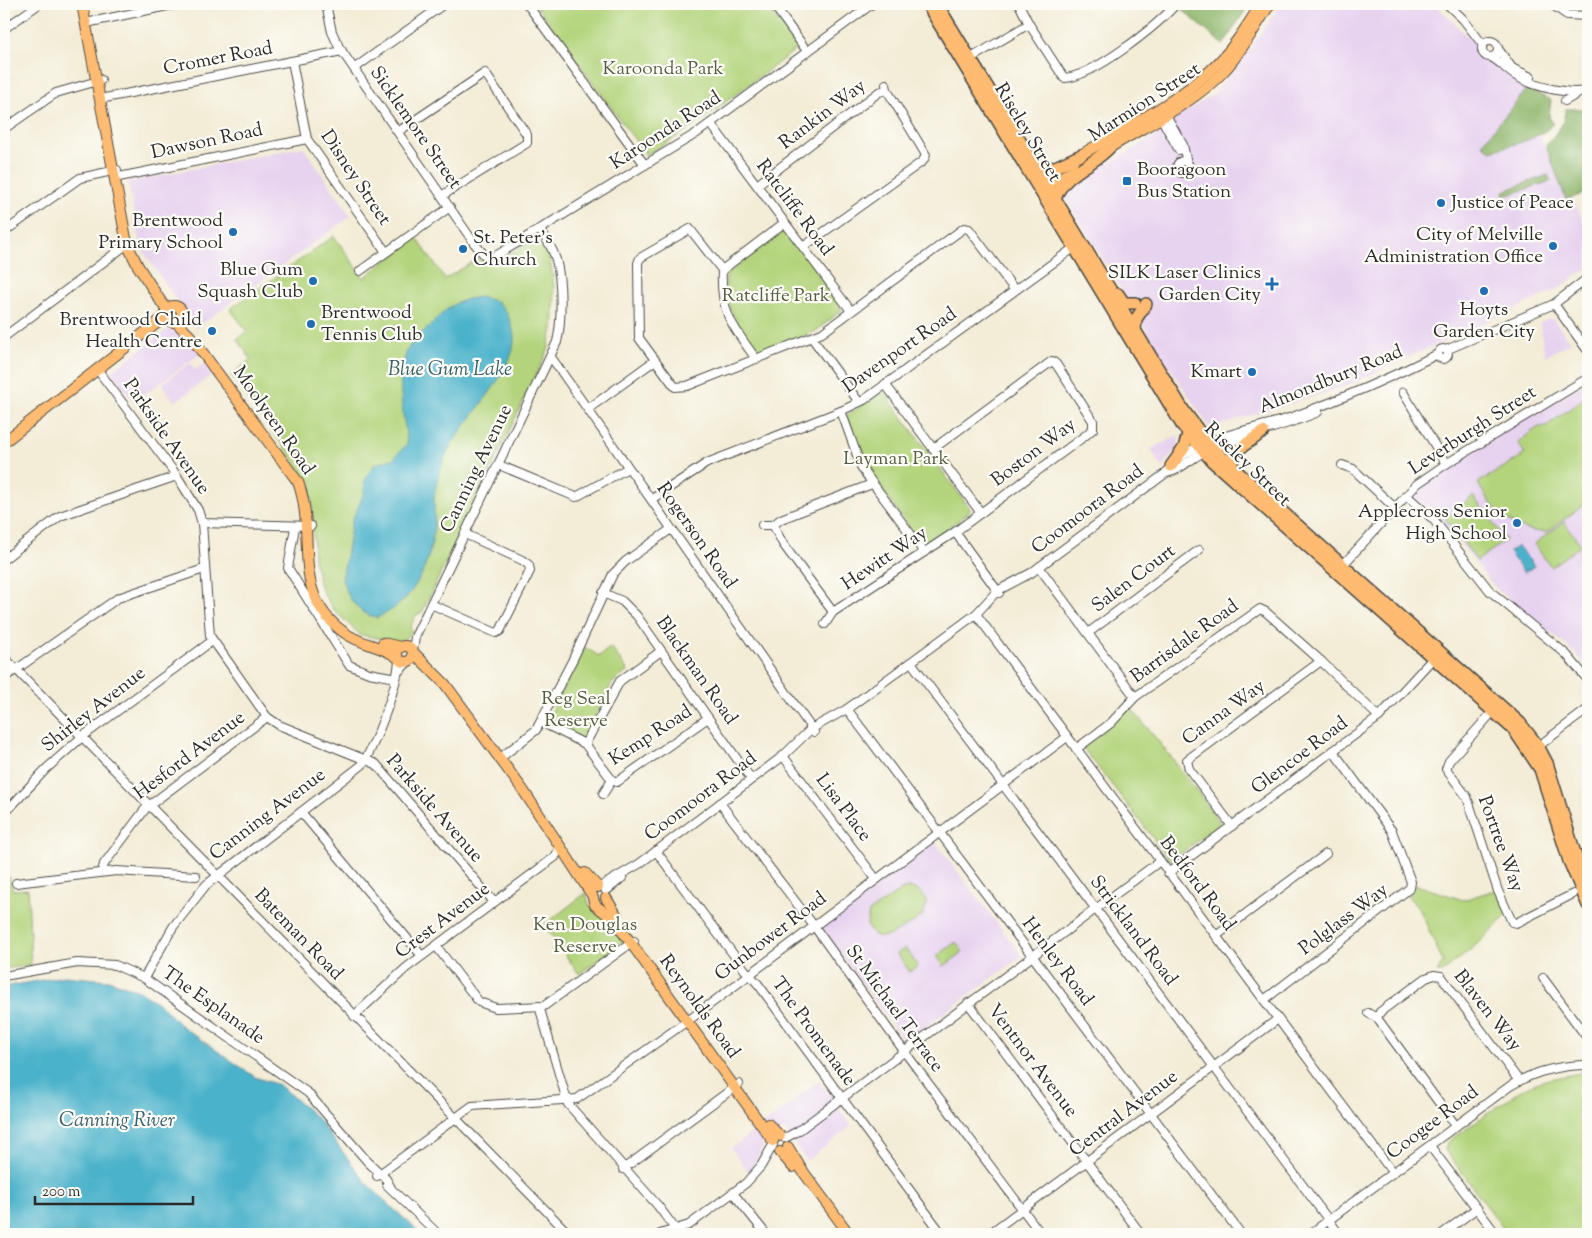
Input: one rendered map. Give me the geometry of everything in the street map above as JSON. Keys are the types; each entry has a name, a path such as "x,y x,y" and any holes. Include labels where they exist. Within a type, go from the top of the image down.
{"highway":[{"name":"Riseley Street","path":"927,4 1014,131 1075,247 1188,434 1232,467 1342,566 1436,655"},
{"name":"Riseley Street","path":"937,4 967,61 1042,184 1055,199 1206,447 1497,708 1514,730 1534,749 1588,905"},
{"path":"1014,131 1023,137 1040,166 1052,168 1081,155"},
{"path":"1055,199 1064,181 1102,156 1111,146"},
{"path":"1108,286 1115,289 1124,303 1140,304 1135,331"},
{"path":"1232,467 1233,453 1263,432"},
{"path":"1169,469 1184,448 1188,434"}],"main road":[{"name":"Moolyeen Road","path":"82,4 88,23 129,242 172,316 297,472 308,501 304,526 309,578 319,605 339,629 353,638 391,652 406,655"},
{"name":"Moolyeen Road","path":"87,4 88,23"},
{"name":"Marmion Street","path":"1042,184 1111,146 1161,111 1224,56 1261,4"},
{"name":"Marmion Street","path":"1042,184 1081,155 1199,92 1224,71 1270,4"},
{"path":"4,442 172,316"},
{"name":"Reynolds Road","path":"406,655 423,664 445,684 546,823 581,865 586,876 688,1019 772,1129 799,1172 849,1234"},
{"name":"Reynolds Road","path":"546,823 560,854 599,893"},
{"name":"Reynolds Road","path":"828,1210 843,1234"}],"street":[{"path":"4,29 39,4"},
{"path":"88,23 177,4"},
{"name":"Sicklemore Street","path":"326,4 332,32 342,51 399,131 482,254 487,258 494,257"},
{"path":"354,68 444,4"},
{"path":"527,4 645,165"},
{"path":"772,4 807,51"},
{"name":"Karoonda Road","path":"494,257 710,124 872,4"},
{"path":"1019,4 1029,24 1064,78 1078,76 1147,32 1176,4"},
{"path":"1447,4 1485,43 1484,55 1521,79 1562,90 1586,90"},
{"path":"1550,4 1567,15 1588,16"},
{"path":"967,61 1029,24"},
{"path":"1485,43 1495,42 1508,63 1524,74 1550,83 1586,90"},
{"path":"1491,58 1499,50"},
{"name":"Cromer Road","path":"102,99 342,51"},
{"name":"Disney Street","path":"292,61 307,139 386,252"},
{"path":"399,131 485,70 527,135 527,143 442,195"},
{"path":"4,129 56,93 99,80"},
{"name":"Rankin Way","path":"757,185 886,87 929,156 803,248"},
{"path":"1565,101 1586,90"},
{"path":"1161,111 1183,145 1184,162"},
{"name":"Ratcliffe Road","path":"710,124 851,311"},
{"name":"Dawson Road","path":"4,232 80,178 116,174 307,139"},
{"path":"360,271 450,206"},
{"path":"722,270 784,223"},
{"path":"756,359 723,307 722,270 690,225 640,258 638,263 638,329 640,338 670,383 679,389 812,338 851,311 964,225 969,229 1014,290"},
{"name":"Canning Avenue","path":"144,978 180,916 216,876 358,769 366,760 406,655 551,358 559,334 559,276 556,258 540,229"},
{"path":"4,337 129,242"},
{"name":"Davenport Road","path":"652,499 707,463 841,411 859,402 1075,247"},
{"name":"Almondbury Road","path":"1555,306 1588,278"},
{"name":"Almondbury Road","path":"1206,447 1296,416 1443,354 1555,306 1588,284"},
{"path":"1555,306 1588,351"},
{"path":"812,338 859,402"},
{"name":"Almondbury Road","path":"1206,447 1292,423 1367,392 1443,354"},
{"name":"Rogerson Road","path":"551,358 652,499 813,731"},
{"path":"588,409 654,361"},
{"name":"Boston Way","path":"933,449 1052,361 1056,364 1093,421 1094,429 955,532"},
{"name":"Parkside Avenue","path":"99,371 177,476 198,510 202,523 209,629 212,640 268,717 279,725 366,760 381,768 494,902"},
{"name":"Leverburgh Street","path":"1342,566 1417,484 1446,464 1588,378"},
{"path":"885,384 981,513"},
{"path":"1403,392 1446,464"},
{"path":"841,411 862,469 924,552"},
{"name":"Coomoora Road","path":"599,893 783,756 799,749 813,731 831,725 847,709 976,614 999,593 1031,573 1169,469 1206,447"},
{"path":"499,465 576,497 628,468"},
{"path":"1342,465 1353,469 1395,508"},
{"path":"4,559 60,516 177,476"},
{"path":"762,525 773,525 781,518 872,484"},
{"path":"1406,495 1432,519 1490,591 1566,654 1588,680"},
{"path":"202,523 304,526 288,568 327,633 349,665 369,673 397,675"},
{"name":"Hewitt Way","path":"773,525 774,531 782,544 833,612"},
{"path":"499,759 528,738 540,722 587,631 603,593 618,567 671,529"},
{"path":"955,532 999,593"},
{"name":"Hewitt Way","path":"825,624 833,612 955,532"},
{"path":"431,604 492,633 500,631 530,571 529,564 465,534"},
{"name":"Salen Court","path":"1088,633 1199,550"},
{"path":"1039,567 1136,697"},
{"path":"4,678 118,598 204,569"},
{"name":"Blackman Road","path":"603,593 628,605 752,779"},
{"name":"Barrisdale Road","path":"1076,749 1111,723 1136,697 1260,609 1266,612 1321,661 1379,718"},
{"name":"Bedford Road","path":"976,614 1393,1172"},
{"name":"Shirley Avenue","path":"4,814 46,769 82,737 212,640"},
{"path":"585,744 614,688 620,681 661,651"},
{"name":"Glencoe Road","path":"1168,873 1379,718 1436,655"},
{"name":"Bateman Road","path":"4,657 453,1118 570,1234"},
{"name":"Canna Way","path":"1232,826 1189,769 1187,760 1321,661"},
{"name":"Strickland Road","path":"911,662 1339,1234"},
{"name":"Portree Way","path":"1497,708 1446,766 1467,797 1502,901 1512,922 1516,923 1581,888"},
{"name":"Henley Road","path":"847,709 1241,1234"},
{"path":"1534,749 1588,709"},
{"name":"Hesford Avenue","path":"102,872 104,864 133,823 149,806 268,717"},
{"name":"Kemp Road","path":"540,722 585,744 612,780 616,782 708,718"},
{"name":"Gunbower Road","path":"378,1174 453,1118 476,1105 578,1098 750,974 1067,738"},
{"name":"Polglass Way","path":"1264,1000 1410,888 1411,882 1395,836 1333,751"},
{"name":"Lisa Place","path":"783,756 876,879"},
{"name":"Kemp Road","path":"603,794 612,780"},
{"name":"St Michael Terrace","path":"720,804 814,926 904,1051 1041,1234"},
{"path":"301,812 422,956"},
{"name":"The Promenade","path":"656,851 750,974 942,1234"},
{"name":"Crest Avenue","path":"354,1016 422,956 560,854"},
{"path":"1216,936 1326,854"},
{"path":"660,1234 677,1232 733,1193 754,1176 781,1144 1160,861"},
{"path":"16,883 102,872 196,876"},
{"path":"436,946 483,1005 496,1008 548,1004 633,942"},
{"name":"The Esplanade","path":"4,976 77,963 115,965 144,978 308,1093 378,1174 438,1234"},
{"name":"Blaven Way","path":"1377,1018 1380,1012 1426,978 1434,974 1441,976 1519,1081"},
{"path":"1543,978 1588,1039"},
{"name":"Ventnor Avenue","path":"968,1003 1141,1234"},
{"path":"539,1006 566,1100 658,1206 677,1232"},
{"path":"1368,1013 1377,1018 1456,1126"},
{"name":"Central Avenue","path":"989,1234 1278,1019"},
{"name":"Coogee Road","path":"1310,1234 1519,1081 1550,1070 1588,1064"},
{"path":"624,1168 738,1086"},
{"path":"1430,1146 1496,1234"},
{"path":"733,1193 766,1234"},
{"path":"1442,1234 1476,1208"}],"shaded area":[{"path":"1281,4 1435,4 1475,44 1475,56 1485,62 1489,61 1527,89 1483,145 1491,151 1539,135 1588,230 1588,268 1558,289 1346,386 1210,428 1157,348 1065,197 1068,188 1161,132 1174,119 1214,94 1248,52"},
{"name":"Brentwood Primary School","path":"303,147 351,216 196,328 141,248 128,182"},
{"path":"1553,319 1571,342 1545,356 1540,323"},
{"path":"178,328 201,353 134,402 111,372 167,330"},
{"path":"190,363 195,370 205,363 213,374 175,402 162,384"},
{"name":"Applecross Senior High School","path":"1588,381 1588,669 1572,650 1496,589 1438,515 1416,499 1413,494 1417,484"},
{"path":"1179,435 1178,447 1162,467 1151,449"},
{"path":"935,842 1022,956 905,1042 821,927"},
{"path":"819,1081 851,1126 807,1161 785,1130 782,1130 764,1143 750,1174 731,1148 796,1101 795,1099"}],"green space":[{"name":"Karoonda Park","path":"535,4 765,4 798,48 692,127 646,155"},
{"path":"1180,4 1240,4 1247,8 1223,45 1178,6"},
{"path":"1527,89 1551,100 1549,117 1553,123 1542,133 1534,137 1491,151 1482,144"},
{"path":"1566,109 1588,109 1588,192 1566,200 1546,146 1562,125"},
{"path":"1548,175 1551,181 1505,196 1504,191"},
{"name":"Ratcliffe Park","path":"786,232 808,259 842,310 816,331 761,352 757,350 744,333 733,315 726,295 727,274 779,233"},
{"path":"334,236 364,278 416,237 445,279 479,258 490,263 496,262 534,240 542,244 551,265 554,308 553,329 549,348 422,612 416,615 410,628 413,631 400,642 360,635 333,609 320,587 314,559 312,497 300,469 231,375 251,359 237,339 247,331 230,309"},
{"name":"Layman Park","path":"883,391 970,509 968,513 928,544 919,540 866,469 846,416"},
{"path":"1588,395 1588,502 1547,532 1524,529 1514,524 1497,511 1478,483 1525,454 1518,442 1537,428 1548,425"},
{"path":"1473,496 1506,540 1477,561 1445,518"},
{"path":"1564,522 1581,545 1551,567 1534,544"},
{"name":"Reg Seal Reserve","path":"584,647 599,656 611,647 628,671 612,683 584,741 547,721"},
{"path":"1130,707 1172,758 1220,823 1171,861 1083,748"},
{"path":"4,876 9,876 13,890 28,889 31,965 4,969"},
{"path":"1416,885 1463,900 1498,889 1507,915 1474,947 1443,972 1437,972 1443,962 1421,912 1408,896"},
{"path":"908,888 917,890 923,895 926,903 924,912 918,919 895,933 884,937 874,935 867,924 869,912 901,890"},
{"name":"Ken Douglas Reserve","path":"586,893 589,905 606,919 622,940 622,944 579,974 544,925"},
{"path":"956,942 963,952 944,966 937,956"},
{"path":"905,948 918,966 910,972 897,954"},
{"path":"1579,1073 1588,1073 1588,1234 1508,1234 1445,1150 1447,1142 1524,1088 1541,1081"}],"water":[{"name":"Blue Gum Lake","path":"480,297 498,303 507,313 514,337 512,351 497,382 462,429 443,461 434,497 432,542 429,556 418,582 401,603 376,618 362,612 350,599 342,580 352,521 364,493 365,480 375,464 393,459 407,444 401,384 404,360 408,349 448,308 459,302"},
{"path":"1518,546 1534,566 1524,573 1509,552"},
{"name":"Canning River","path":"64,976 109,980 139,991 161,1005 180,1025 255,1077 279,1085 317,1118 368,1185 421,1234 4,1234 4,987"}],"place":[{"name":"Booragoon Bus Station","path":"1127,181"},
{"name":"Justice of Peace","path":"1441,203"},
{"name":"Brentwood Primary School","path":"233,232"},
{"name":"City of Melville Administration Office","path":"1553,246"},
{"name":"St. Peter's Church","path":"463,249"},
{"name":"Blue Gum Squash Club","path":"313,281"},
{"name":"SILK Laser Clinics Garden City","path":"1272,284"},
{"name":"Hoyts Garden City","path":"1484,291"},
{"name":"Brentwood Tennis Club","path":"311,324"},
{"name":"Brentwood Child Health Centre","path":"212,331"},
{"name":"Kmart","path":"1252,372"},
{"name":"Applecross Senior High School","path":"1517,523"}]}
